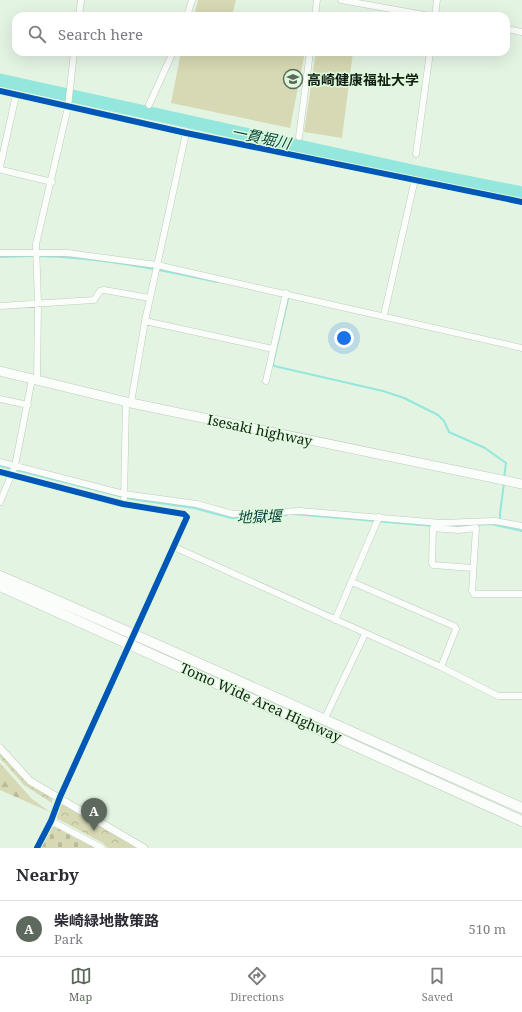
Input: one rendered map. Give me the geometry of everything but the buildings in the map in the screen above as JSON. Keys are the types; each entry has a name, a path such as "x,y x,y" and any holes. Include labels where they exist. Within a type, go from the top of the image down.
{"highway":[{"name":"Tomo Wide Area Highway","path":"0,576 135,633 324,720 522,808"},
{"name":"Tomo Wide Area Highway","path":"0,586 130,643 522,821"}],"main road":[{"name":"Isesaki highway","path":"0,371 129,403 522,484"}],"street":[{"path":"80,12 81,0"},
{"path":"188,12 192,0"},
{"path":"316,12 317,0"},
{"path":"341,0 408,12"},
{"path":"436,12 438,0"},
{"path":"510,30 522,32"},
{"path":"0,502 15,466 35,380 38,303 36,244 52,182 68,106 74,56"},
{"path":"149,106 170,56"},
{"path":"299,137 309,56"},
{"path":"416,154 429,56"},
{"path":"0,91 186,132 522,202"},
{"path":"16,95 1,169 52,182"},
{"path":"123,504 129,403 145,321 186,132"},
{"path":"384,315 415,179"},
{"path":"0,253 37,252 76,254 157,265 384,315 522,348"},
{"path":"0,306 94,300 97,298 100,291 104,290 150,298"},
{"path":"266,380 286,293"},
{"path":"145,321 273,349"},
{"path":"0,399 28,405"},
{"path":"0,462 124,494 197,504 233,514 300,511 441,523 476,528 476,544 472,568 472,591 474,594 522,594"},
{"path":"0,472 123,504 184,514 186,517 174,547 60,798 51,821 37,848"},
{"path":"335,620 378,517"},
{"path":"472,568 434,565 432,563 433,528 467,526 495,521 522,526"},
{"path":"174,547 441,667 498,696 522,696"},
{"path":"352,582 454,626 456,630 441,667"},
{"path":"324,720 365,634"},
{"path":"0,748 30,781 144,848"},
{"path":"51,821 102,848"}],"green space":[{"path":"198,0 236,0 233,12 195,12"},
{"path":"180,56 304,56 290,128 171,103"},
{"path":"315,56 352,56 342,138 304,132"},
{"path":"0,752 28,783 52,799 52,803 24,785 0,758"},
{"path":"0,763 32,799 50,812 0,790"},
{"path":"61,805 65,805 137,848 108,848 103,843 58,819 56,816"},
{"path":"52,827 55,827 94,848 40,848"}],"waterway":[{"name":"一貫堀川","path":"0,80 417,172 522,193"},
{"path":"0,257 33,256"},
{"path":"37,256 105,261 150,268 217,282"},
{"path":"287,298 273,364 274,366 383,391 404,398 438,415 444,421 449,432 485,448 506,463 504,478"},
{"name":"地獄堰","path":"0,466 131,499 194,508 231,518 287,515"},
{"path":"500,526 500,513 504,483"},
{"name":"地獄堰","path":"293,514 434,526"},
{"name":"地獄堰","path":"474,525 491,524 522,531"},
{"name":"地獄堰","path":"453,527 466,526"}],"cycle path":[{"path":"0,91 186,133 522,202"},
{"path":"0,472 123,504 184,514 187,517 60,797 51,821 37,848"}],"place":[{"name":"高崎健康福祉大学","path":"293,79"},
{"name":"柴崎緑地散策路","path":"94,831"}]}
